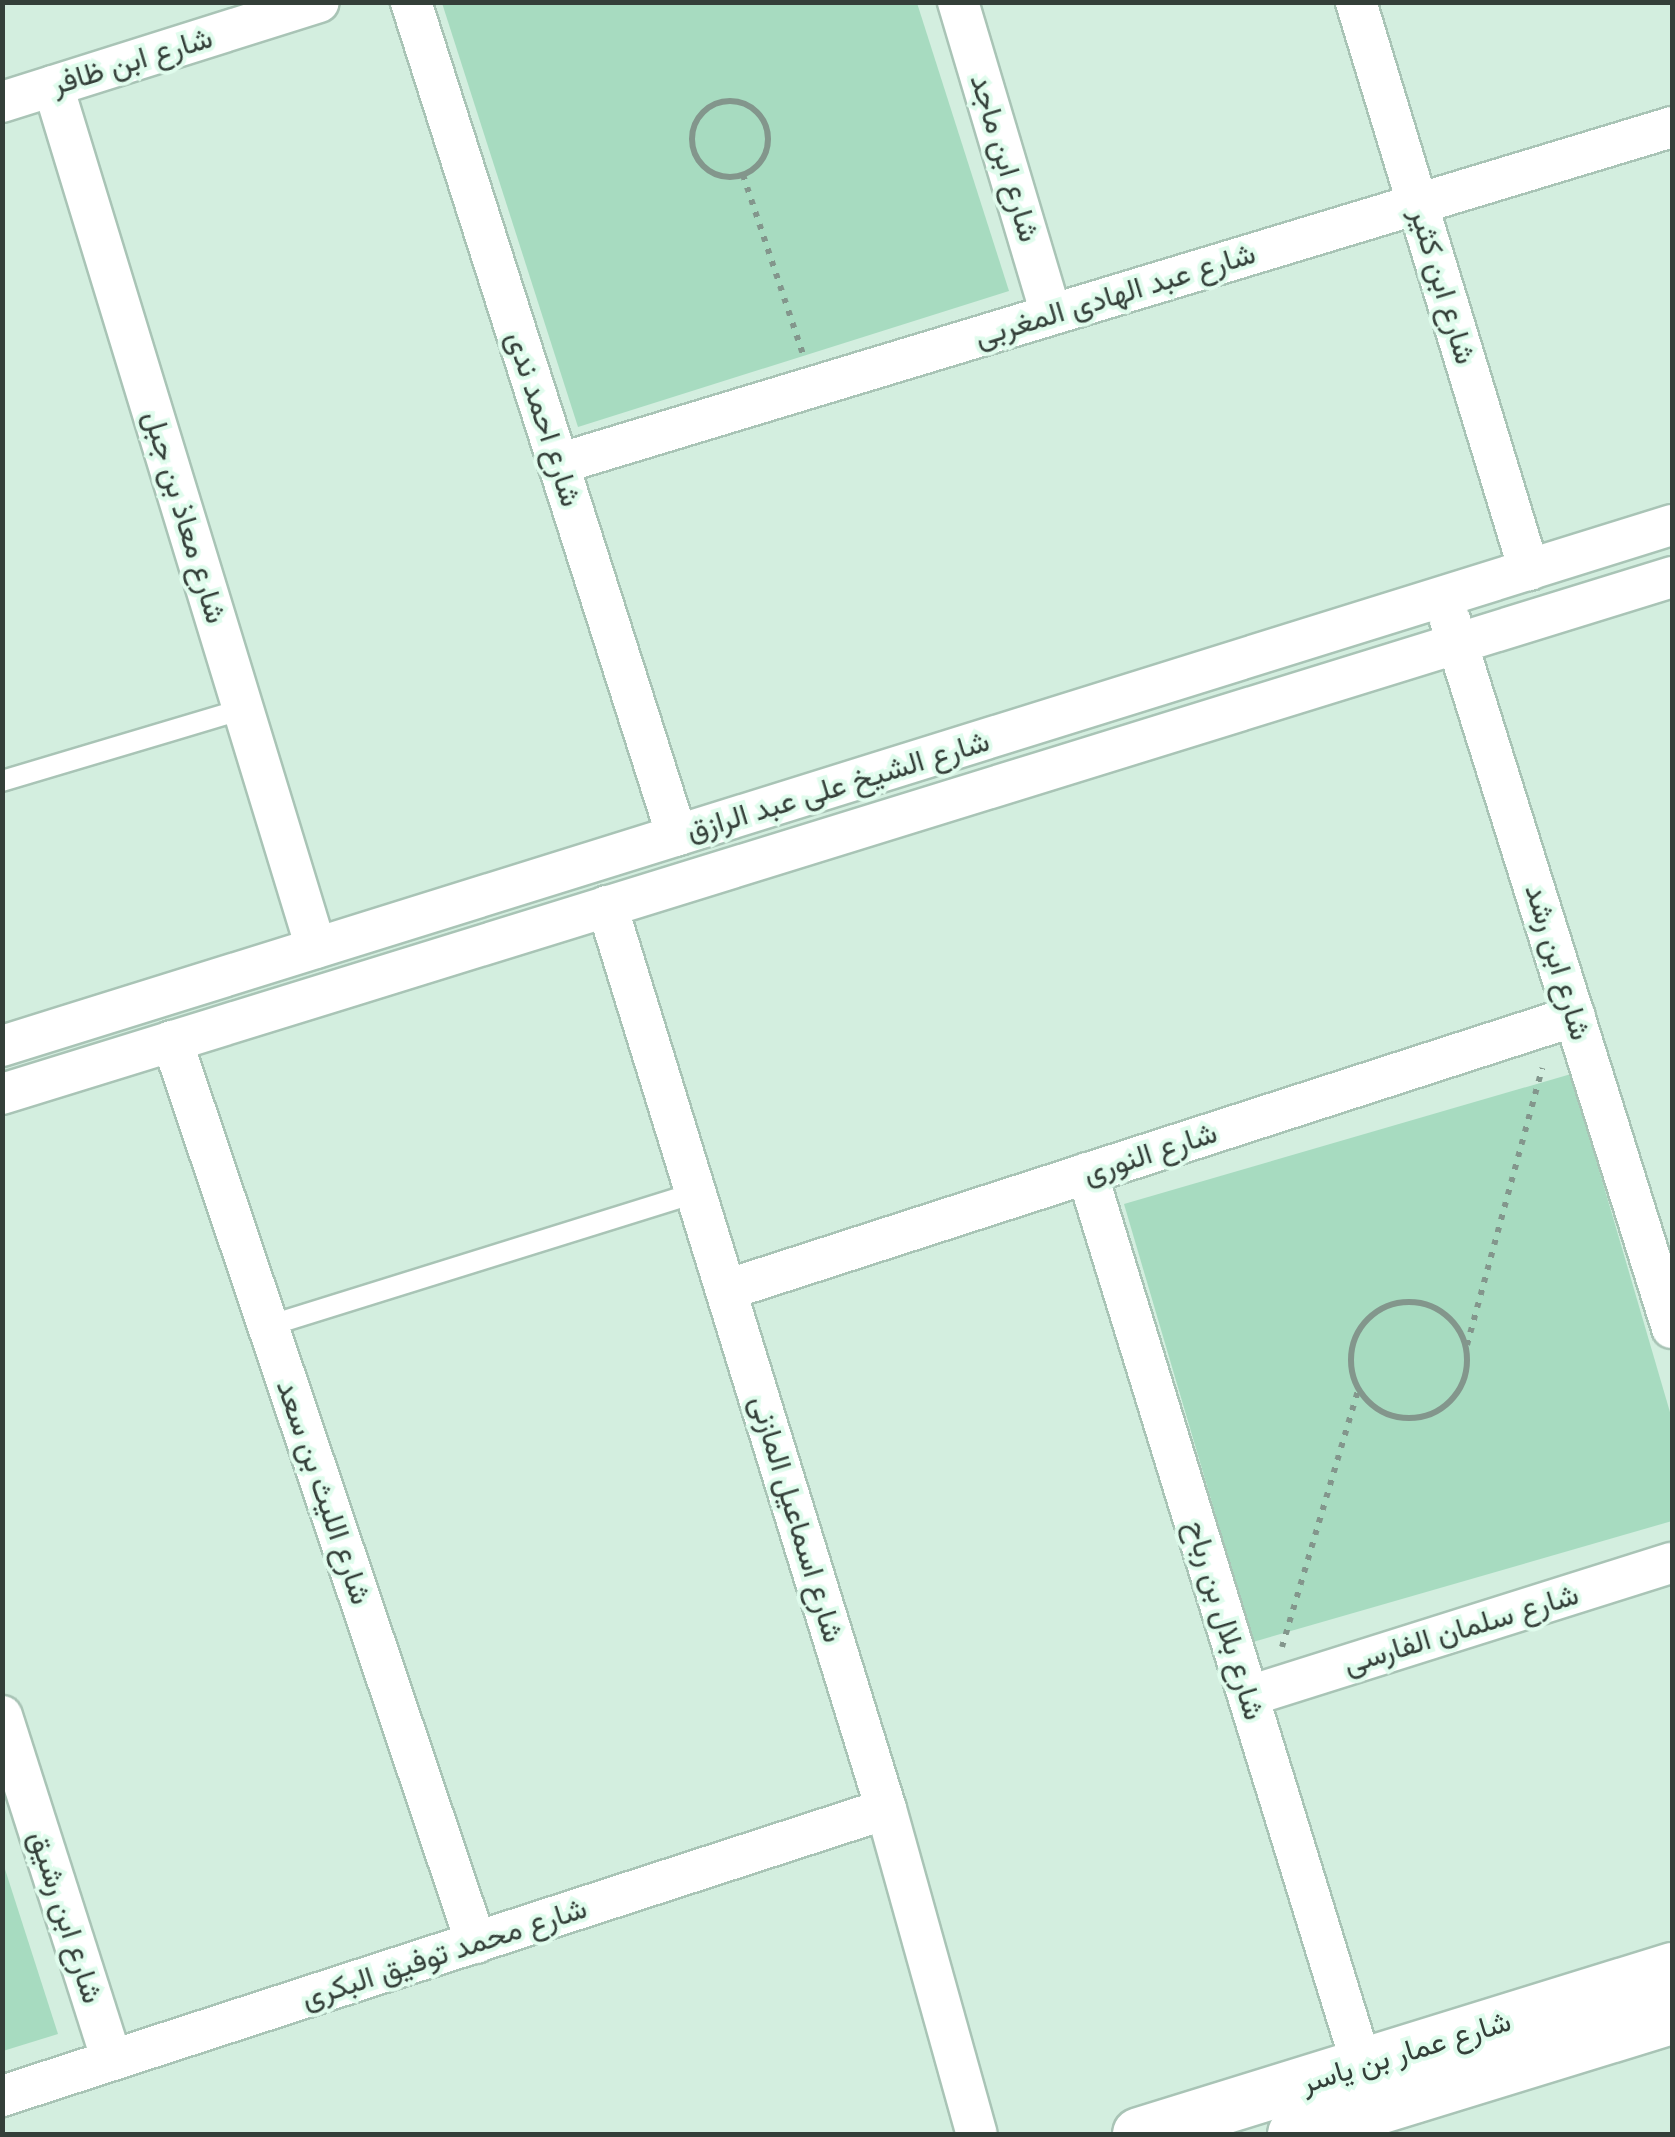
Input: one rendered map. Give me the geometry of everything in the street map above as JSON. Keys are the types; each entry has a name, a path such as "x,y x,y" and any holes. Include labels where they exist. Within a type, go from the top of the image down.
{"street":[{"name":"شارع ابن ظافر","path":"2,102 319,2"},
{"name":"شارع احمد ندى","path":"411,2 677,836"},
{"name":"شارع ابن ماجد","path":"958,2 1052,314"},
{"name":"شارع ابن كثير","path":"1356,2 1529,570"},
{"name":"شارع معاذ بن جبل","path":"53,86 316,948"},
{"name":"شارع عبد الهادى المغربى","path":"558,464 1672,127"},
{"name":"شارع الشيخ على عبد الرازق","path":"2,1046 1672,526"},
{"name":"شارع الشيخ على عبد الرازق","path":"2,1094 1672,577"},
{"name":"شارع ابن رشد","path":"1443,597 1564,1019 1672,1328"},
{"name":"شارع اسماعيل المازنى","path":"607,906 886,1810 977,2134"},
{"name":"شارع النورى","path":"726,1290 1564,1019"},
{"name":"شارع الليث بن سعد","path":"172,1041 476,1943"},
{"name":"شارع بلال بن رباح","path":"1087,1173 1259,1692 1362,2066"},
{"name":"شارع سلمان الفارسى","path":"1259,1692 1672,1563"},
{"name":"شارع ابن رشيق","path":"2,1716 112,2060"},
{"name":"شارع محمد توفيق البكرى","path":"2,2096 886,1810"},
{"name":"شارع عمار بن ياسر","path":"1138,2134 1672,1969"},
{"name":"شارع عمار بن ياسر","path":"1294,2134 1672,2018"}],"lane":[{"path":"2,781 243,708"},
{"path":"268,1326 696,1193"}],"path":[{"path":"718,103 747,104 767,126 765,156 743,175 713,174 694,152 696,122 718,103"},
{"path":"743,175 814,386"},
{"path":"1466,1347 1448,1316 1415,1301 1396,1302 1379,1309 1355,1336 1351,1372 1358,1389 1385,1413 1421,1417 1453,1399 1468,1365 1466,1347 1564,1019"},
{"path":"1259,1692 1358,1389"}],"green space":[{"path":"442,3 917,3 1009,291 578,427"},
{"path":"1571,1074 1672,1419 1672,1521 1253,1642 1124,1204"},
{"path":"3,1863 58,2034 2,2051"}]}
